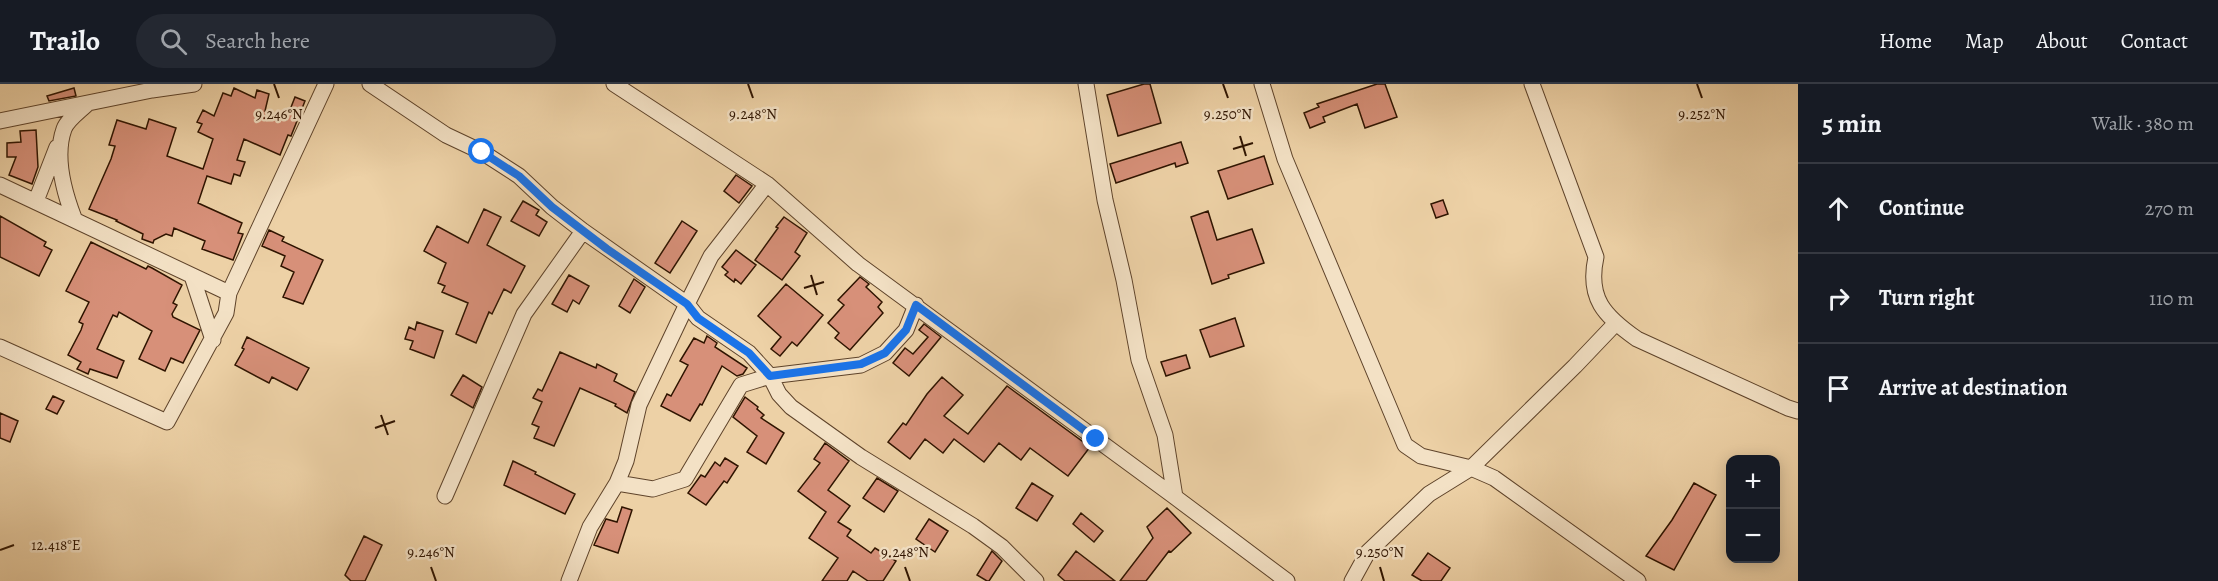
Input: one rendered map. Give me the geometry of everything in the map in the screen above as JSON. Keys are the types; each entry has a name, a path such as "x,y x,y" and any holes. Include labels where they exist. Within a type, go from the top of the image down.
{"street":[{"path":"0,121 152,90 194,84"},
{"path":"0,347 167,422 213,340 226,312 229,293 326,84"},
{"path":"370,84 446,135 482,152 519,176 552,207 583,231 687,304 698,318 749,353 770,376 779,393 791,407 861,457 973,526 1002,548 1036,581"},
{"path":"614,84 767,184 858,264 1175,496 1287,581"},
{"path":"1086,84 1105,200 1124,280 1139,360 1165,435 1175,496"},
{"path":"1262,84 1285,159 1405,445 1421,456 1471,468 1494,478 1638,581"},
{"path":"1532,84 1596,257 1593,271 1595,294 1615,324 1637,339 1798,411"},
{"path":"36,201 64,127 87,104"},
{"path":"64,127 60,159 67,201 74,218"},
{"path":"0,184 229,293"},
{"path":"569,581 590,527 617,483 626,461 639,405 687,304 711,256 767,184"},
{"path":"445,496 524,314 583,231"},
{"path":"192,276 213,340"},
{"path":"617,483 653,489 685,479 741,385 770,376 861,364 885,353 906,330 916,305"},
{"path":"1352,581 1368,552 1430,494 1471,468 1615,324"}],"building":[{"path":"1150,84 1161,123 1118,136 1107,95"},
{"path":"1377,84 1385,84 1397,117 1365,128 1357,104 1323,117 1325,122 1310,128 1304,113 1319,107 1317,104"},
{"path":"74,88 76,96 49,101 47,96"},
{"path":"234,88 255,98 257,90 269,94 265,111 286,120 295,97 305,101 291,136 288,135 280,155 244,139 237,160 245,162 240,176 234,174 231,184 207,176 198,203 242,223 238,233 243,234 233,260 202,249 205,241 174,228 172,236 166,234 154,240 153,243 142,239 143,234 117,220 89,209 111,159 115,146 109,145 117,120 146,129 149,119 176,128 167,156 203,169 213,139 198,132 202,124 197,122 203,110 214,116 223,93 231,96"},
{"path":"36,130 38,167 32,184 9,175 16,157 7,157 7,143 21,142 20,131"},
{"path":"1181,142 1188,163 1176,167 1175,163 1116,183 1110,164"},
{"path":"1264,156 1273,184 1228,199 1218,171"},
{"path":"736,175 752,186 739,203 724,191"},
{"path":"1443,200 1448,214 1436,218 1431,204"},
{"path":"523,201 539,210 536,215 547,222 539,236 511,221"},
{"path":"484,209 501,217 487,245 525,266 511,293 504,289 492,314 489,312 476,343 456,334 468,303 442,292 445,286 438,283 446,263 424,251 437,226 468,243"},
{"path":"1208,211 1217,240 1252,229 1264,263 1228,275 1229,278 1212,284 1191,217"},
{"path":"0,216 46,242 44,246 52,250 39,276 0,257"},
{"path":"784,217 807,233 795,252 800,256 782,280 755,260"},
{"path":"682,221 697,231 670,273 655,263"},
{"path":"269,230 284,237 282,241 323,260 303,304 283,297 294,272 281,266 285,256 262,246"},
{"path":"91,242 146,269 148,266 182,285 173,303 177,305 172,314 173,317 200,330 183,363 171,358 165,371 139,359 152,331 119,312 117,317 113,315 97,349 124,361 117,378 90,369 88,374 77,369 81,362 68,355 81,330 83,324 79,322 89,302 66,291"},
{"path":"736,250 756,265 741,284 725,275 728,272 722,267"},
{"path":"569,275 589,286 579,304 573,300 567,312 552,304"},
{"path":"860,277 869,284 866,287 882,302 878,307 883,313 850,350 835,338 839,333 828,323 844,305 838,300"},
{"path":"634,279 645,287 630,313 619,306"},
{"path":"786,284 823,315 797,346 792,342 780,356 771,349 781,337 758,316"},
{"path":"1235,318 1244,346 1210,357 1200,330"},
{"path":"417,322 443,331 434,358 410,349 413,341 405,339 409,327 415,330"},
{"path":"924,324 941,337 909,376 893,363 905,348 913,354 928,337 919,330"},
{"path":"707,336 717,343 715,347 747,368 743,374 737,376 722,366 702,405 700,404 690,421 661,406 667,394 671,396 688,365 680,361 694,338 704,343"},
{"path":"247,337 309,368 297,390 272,377 269,383 235,365 244,349 242,348"},
{"path":"560,352 596,368 597,364 617,374 614,381 635,392 627,413 615,406 616,404 580,388 554,446 534,438 539,427 532,424 542,402 533,398 538,389 542,391"},
{"path":"1186,355 1190,368 1166,376 1161,362"},
{"path":"463,375 482,387 473,408 451,395"},
{"path":"942,377 963,395 944,416 968,434 1007,386 1090,447 1068,476 1030,448 1021,460 999,443 984,462 954,439 943,453 925,439 910,459 888,442 903,423 906,425"},
{"path":"53,396 64,401 57,414 46,409"},
{"path":"745,397 758,407 757,409 764,415 761,418 784,433 766,464 747,452 757,436 733,417"},
{"path":"0,413 18,421 10,442 0,438"},
{"path":"825,443 849,461 828,490 850,506 838,522 851,530 847,536 871,553 875,548 896,561 883,581 868,581 853,571 847,581 822,581 838,558 809,538 826,512 798,491 820,463 814,459"},
{"path":"725,458 738,466 727,483 724,481 706,505 688,493 701,475 705,477 715,462 720,466"},
{"path":"513,461 575,494 565,514 504,485"},
{"path":"877,478 898,491 884,512 863,498"},
{"path":"1032,483 1053,496 1037,521 1016,508"},
{"path":"1694,483 1716,495 1674,570 1646,556 1672,520"},
{"path":"622,507 632,510 618,553 594,545 606,519 617,522"},
{"path":"1167,508 1191,533 1171,552 1169,551 1146,581 1120,581 1153,538 1147,527"},
{"path":"1081,513 1103,531 1094,542 1073,524"},
{"path":"929,519 948,531 935,552 916,539"},
{"path":"364,536 382,545 365,581 351,581 345,575"},
{"path":"992,551 1002,561 987,581 977,575"},
{"path":"1076,551 1115,581 1065,581 1058,575"},
{"path":"1428,553 1450,568 1441,581 1422,581 1412,575"}],"route":[{"path":"482,152 519,176 537,190 552,207 607,249 687,304 698,318 749,353 770,376 836,369 861,364 885,353 906,330 916,305 1096,439"}]}
